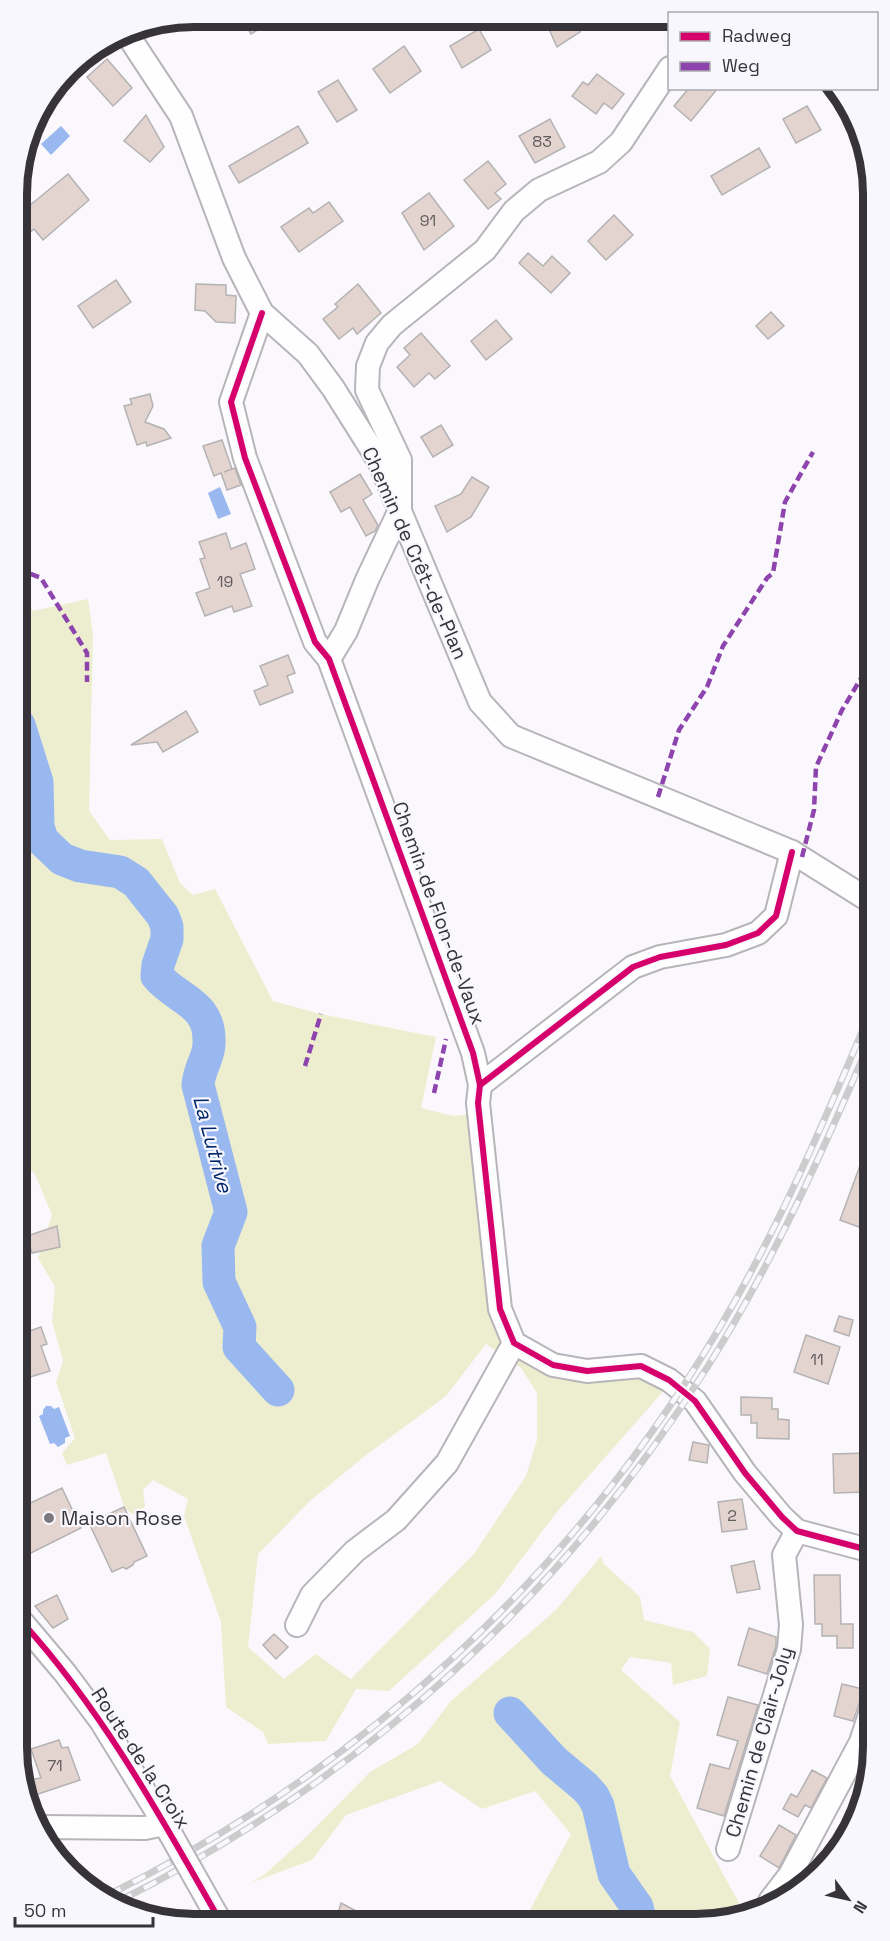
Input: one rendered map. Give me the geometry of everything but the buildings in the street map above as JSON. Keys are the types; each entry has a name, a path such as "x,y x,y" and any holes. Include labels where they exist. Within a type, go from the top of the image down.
{"street":[{"name":"Chemin de Crêt-de-Plan","path":"131,40 181,116 234,258 262,313 308,354 333,388 379,461 480,702 511,736 792,852 863,897"},
{"path":"329,659 346,631 400,510 400,460 367,390 368,366 377,343 392,325 485,250 514,211 522,204 539,190 599,162 621,142 668,70"},
{"name":"Chemin de Flon-de-Vaux","path":"262,313 231,402 245,458 315,642 329,659 473,1053 480,1085 478,1103 500,1309 514,1343"},
{"path":"480,1085 633,967 660,957 726,945 758,933 776,916 792,852"},
{"path":"297,1625 312,1595 355,1551 396,1520 447,1463 514,1343 552,1365 587,1371 642,1366 669,1380 695,1401 745,1473 782,1517 797,1531 863,1549"},
{"name":"Chemin de Clair-Joly","path":"728,1849 789,1649 791,1625 784,1555 797,1531"},
{"name":"Route de la Croix","path":"27,1628 101,1721 168,1829 215,1911"},
{"path":"776,1894 790,1875 863,1736"},
{"path":"48,1827 168,1829"}],"green space":[{"path":"88,599 93,635 89,811 110,840 162,839 180,883 193,895 215,889 273,1001 321,1014 436,1037 421,1108 453,1116 470,1114 514,1343 553,1365 624,1369 668,1386 556,1513 495,1594 389,1691 356,1689 326,1741 268,1744 263,1732 226,1707 221,1622 184,1516 188,1499 153,1480 143,1490 145,1506 136,1516 125,1509 106,1453 67,1465 62,1453 75,1438 56,1382 63,1361 52,1321 55,1287 38,1258 52,1215 35,1174 27,1167 27,603 33,611","holes":["486,1344 521,1368 537,1393 537,1440 526,1476 474,1554 351,1679 316,1654 284,1679 248,1647 258,1554 310,1501 365,1456 446,1396"]},
{"path":"601,1556 604,1564 640,1597 644,1620 693,1632 710,1649 707,1676 673,1685 671,1663 630,1657 621,1670 680,1722 670,1776 741,1907 718,1913 696,1914 528,1914 571,1834 535,1791 482,1809 440,1781 346,1815 312,1860 250,1883 265,1874 305,1838 370,1772 418,1744 451,1701 556,1610"}],"water":[{"path":"61,126 70,136 51,155 41,144"},
{"path":"220,487 231,514 218,519 208,493"},
{"path":"46,1406 54,1409 59,1407 70,1436 65,1438 65,1443 58,1447 54,1443 50,1444 39,1416 43,1414"}],"waterway":[{"name":"La Lutrive","path":"27,750 37,782 38,826 42,840 62,859 80,866 120,872 136,882 163,916 167,927 167,939 158,965 157,976 192,1004 205,1019 209,1049 198,1085 231,1212 218,1246 219,1282 240,1327 239,1347 278,1390"},
{"name":"La Lutrive","path":"510,1713 554,1761 593,1796 598,1806 614,1874 637,1907 639,1914"}],"railway":[{"path":"112,1893 201,1845 290,1788 374,1726 453,1658 527,1584 596,1505 660,1421 739,1293 799,1175 863,1029"},
{"path":"124,1898 209,1852 294,1798 375,1739 451,1674 522,1604 589,1530 651,1450 732,1327 796,1206 863,1057"}],"marked path":[{"path":"658,797 679,730 707,687 723,646 767,578 773,573 785,502 813,452"},
{"path":"27,573 41,578 87,653 87,682"},
{"path":"802,857 814,810 816,767 842,710 863,675"},
{"path":"305,1066 321,1014"},
{"path":"434,1093 446,1039"}],"cycle path":[{"path":"262,313 231,402 245,458 315,642 329,659 473,1053 480,1085 478,1103 500,1309 514,1343 553,1365 587,1371 641,1366 669,1380 695,1401 745,1473 782,1517 797,1531 863,1549"},
{"path":"480,1085 633,967 660,957 726,945 758,933 776,916 792,852"},
{"path":"27,1628 105,1728 153,1804 216,1914"}],"place":[{"name":"Maison Rose","path":"49,1518"}]}
